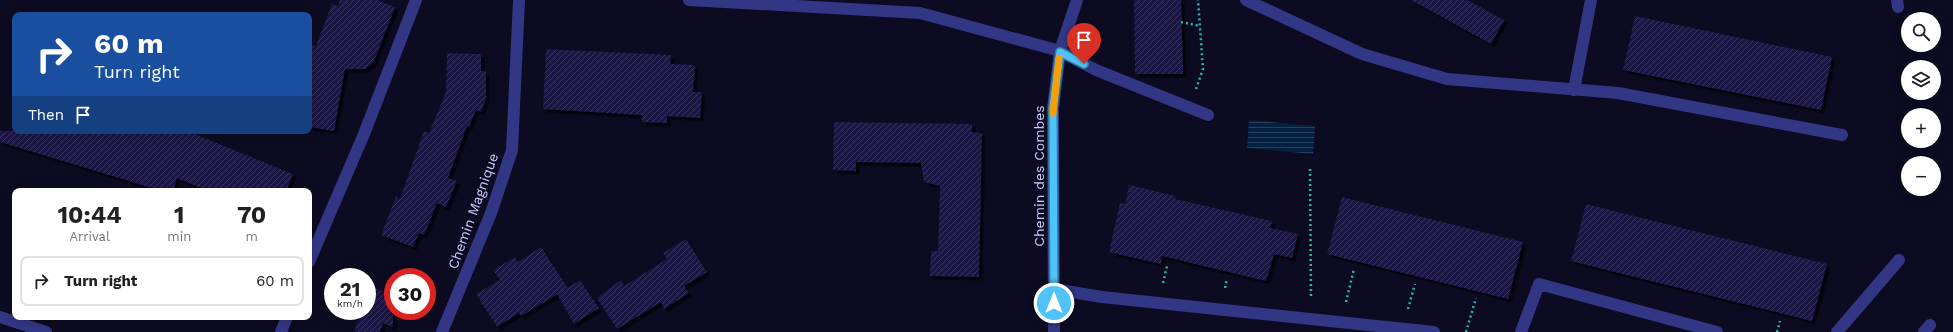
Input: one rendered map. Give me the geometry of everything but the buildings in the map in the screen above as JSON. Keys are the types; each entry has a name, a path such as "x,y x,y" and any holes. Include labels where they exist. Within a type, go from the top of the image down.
{"street":[{"path":"312,255 364,134 416,0"},
{"name":"Chemin Magnique","path":"442,332 491,213 512,150 519,0"},
{"path":"688,0 920,12 1060,52 1096,70 1208,115"},
{"name":"Chemin des Combes","path":"1054,332 1053,108 1060,52 1077,0"},
{"path":"1246,0 1362,54 1447,79 1618,93 1842,135"},
{"path":"1574,90 1591,0"},
{"path":"1837,332 1899,260"},
{"path":"1521,332 1539,284 1717,332"},
{"path":"1054,289 1102,297 1434,332"},
{"path":"0,317 46,332"},
{"path":"281,332 286,320"}],"path":[{"path":"1189,108 1203,70 1198,0"},
{"path":"1181,22 1200,26"},
{"path":"1310,169 1311,319"},
{"path":"1341,322 1354,269"},
{"path":"1466,332 1476,298"},
{"path":"1777,332 1780,321"}],"water":[{"path":"1249,120 1315,126 1313,154 1247,148"}],"slow traffic":[{"path":"1053,113 1059,58"}],"route":[{"path":"1054,303 1053,108 1060,52 1084,64"}]}
